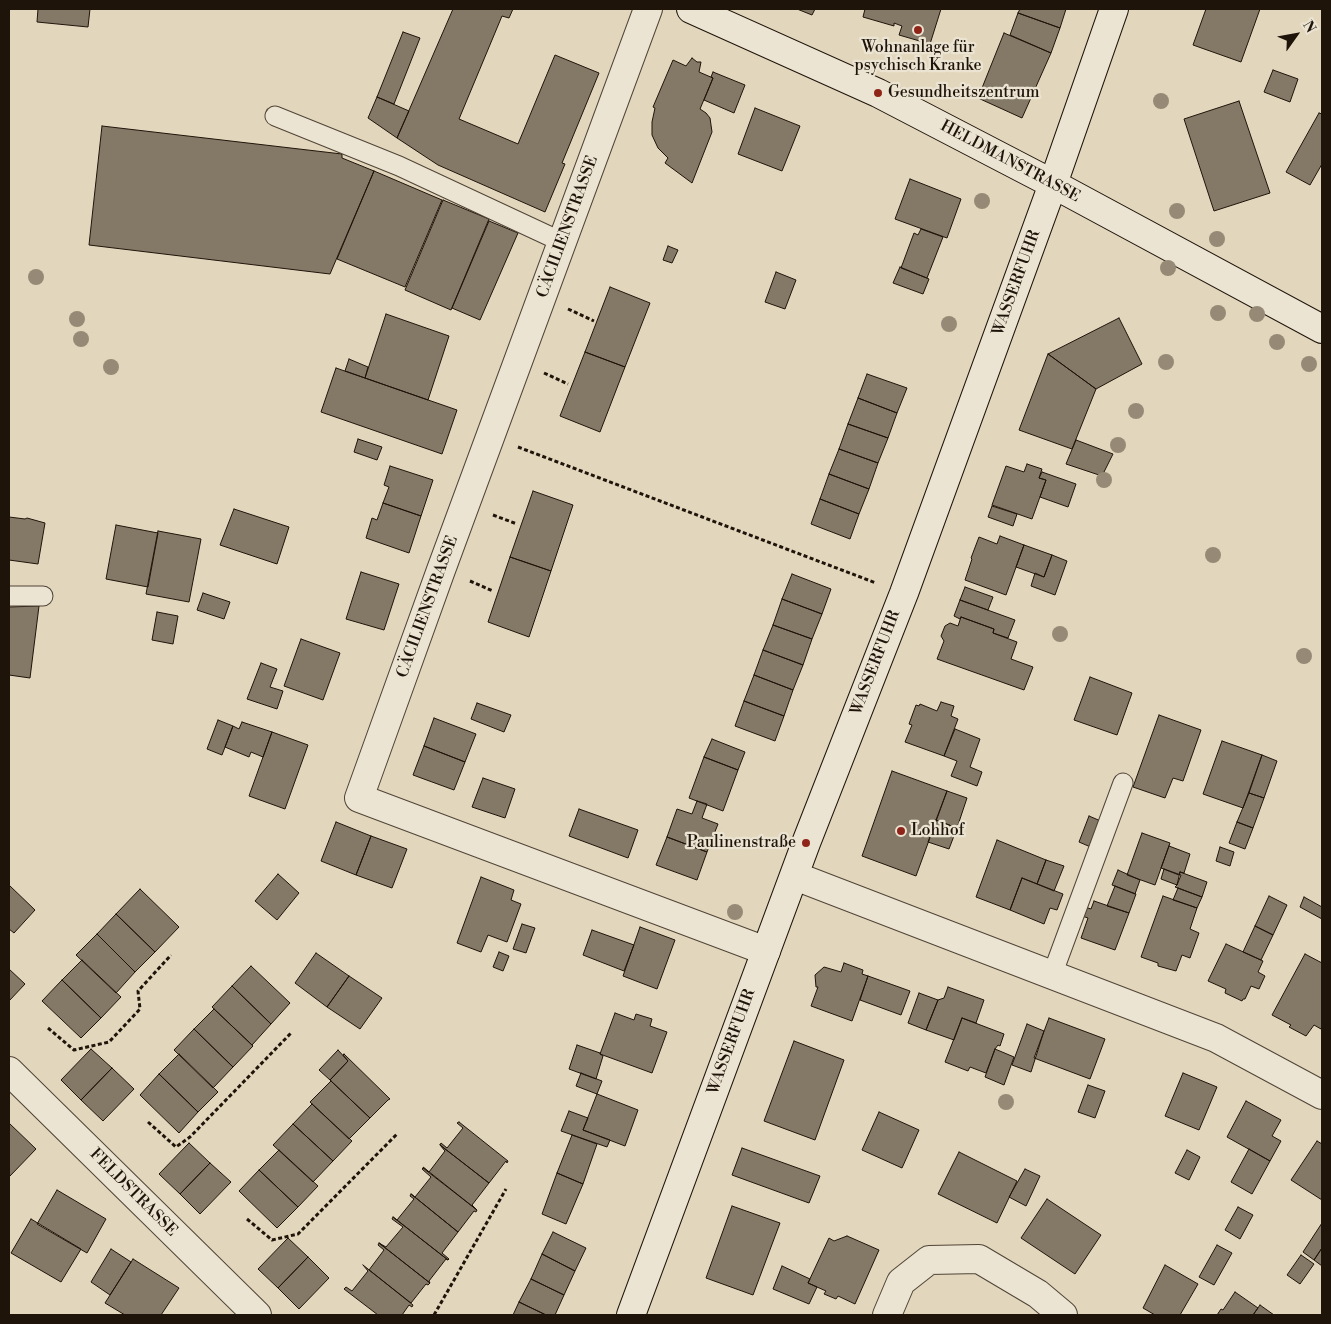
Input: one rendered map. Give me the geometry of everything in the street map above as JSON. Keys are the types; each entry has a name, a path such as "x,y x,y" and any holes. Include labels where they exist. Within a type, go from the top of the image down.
{"street":[{"name":"CÄCILIENSTRASSE","path":"648,9 359,798 766,951"},
{"name":"HELDMANSTRASSE","path":"691,9 878,92 1322,329"},
{"name":"WASSERFUHR","path":"631,1315 806,843 904,593 1053,184 1114,9"},
{"path":"794,876 1216,1038 1322,1096"},
{"name":"FELDSTRASSE","path":"9,1072 257,1315"},
{"path":"887,1315 901,1282 929,1260 979,1259 1038,1294 1063,1315"}],"lane":[{"path":"275,116 399,166 562,242"},
{"path":"9,596 44,596"},
{"path":"1052,975 1123,783"}],"path":[{"path":"491,437 904,593"},
{"path":"48,1028 74,1050 110,1042 140,1008 138,991 171,955"},
{"path":"148,1122 176,1147 190,1137 292,1032"},
{"path":"247,1219 272,1240 298,1234 398,1133"},
{"path":"434,1315 506,1189"}],"building":[{"path":"38,9 90,9 88,27 37,22"},
{"path":"453,9 513,9 509,18 502,16 459,119 518,144 555,55 599,73 562,163 565,164 545,212 438,165 397,138"},
{"path":"797,9 815,9 812,15"},
{"name":"Wohnanlage für psychisch Kranke","path":"865,9 941,9 930,44 899,35 902,26 894,23 894,26 863,17"},
{"path":"1020,9 1066,9 1060,28 1018,13"},
{"path":"1206,9 1260,9 1241,62 1193,45"},
{"path":"1018,13 1060,28 1051,53 1010,35"},
{"path":"403,32 420,38 394,104 377,97"},
{"path":"1004,33 1051,53 1022,118 978,98"},
{"path":"692,58 697,62 701,62 699,72 713,78 700,109 710,118 712,132 692,183 665,163 668,158 658,148 652,135 652,122 655,108 653,107 673,60 686,66"},
{"path":"1273,70 1298,79 1290,102 1264,92"},
{"path":"713,72 745,85 734,113 704,100 713,78 711,77"},
{"path":"377,97 409,111 397,138 368,118"},
{"path":"1239,101 1270,193 1214,211 1184,119"},
{"path":"755,108 800,126 782,171 738,154"},
{"path":"1319,113 1322,114 1322,164 1310,185 1286,172"},
{"path":"102,126 342,154 342,158 374,171 330,274 89,245"},
{"path":"374,171 442,200 405,287 337,259"},
{"path":"910,179 961,199 947,238 895,219"},
{"path":"443,200 489,219 451,310 405,290"},
{"path":"489,221 518,233 480,320 452,308"},
{"path":"921,229 943,237 927,278 901,268 914,233 918,235"},
{"path":"668,246 678,250 672,263 663,260"},
{"path":"900,267 929,279 923,294 893,283"},
{"path":"776,272 796,280 785,309 765,302"},
{"path":"610,287 650,303 625,367 585,352"},
{"path":"386,314 449,336 428,400 365,378"},
{"path":"1119,318 1142,364 1096,389 1048,354"},
{"path":"585,352 625,367 600,432 560,416"},
{"path":"1048,354 1096,389 1072,449 1019,430"},
{"path":"349,359 368,367 365,378 345,371"},
{"path":"336,368 457,410 442,454 321,412"},
{"path":"867,374 907,388 897,413 858,398"},
{"path":"858,398 897,413 888,438 848,424"},
{"path":"848,424 888,438 878,463 839,449"},
{"path":"358,439 382,447 377,460 354,452"},
{"path":"1076,440 1113,454 1102,476 1066,464"},
{"path":"839,449 878,463 869,489 829,474"},
{"path":"1027,464 1042,469 1039,478 1046,480 1032,519 992,505 1006,466 1024,472"},
{"path":"390,466 433,480 421,516 383,503 389,487 384,485"},
{"path":"1042,472 1076,484 1068,507 1040,497 1046,480 1039,478"},
{"path":"829,474 869,489 859,514 820,499"},
{"path":"533,491 573,505 551,571 510,557"},
{"path":"820,499 859,514 850,539 811,524"},
{"path":"383,503 421,516 409,553 366,538 372,518 377,520"},
{"path":"992,506 1017,514 1013,526 988,517"},
{"path":"234,509 289,527 277,564 220,545"},
{"path":"9,517 27,518 45,523 38,564 9,560"},
{"path":"116,525 158,533 148,587 106,579"},
{"path":"158,531 201,539 189,602 146,594"},
{"path":"1000,536 1024,545 1006,595 965,580 979,537 997,544"},
{"path":"1024,545 1052,555 1044,577 1016,567"},
{"path":"1052,555 1067,561 1055,595 1031,586 1035,573 1044,577"},
{"path":"510,557 551,571 529,637 488,622"},
{"path":"361,572 399,584 384,630 346,619"},
{"path":"792,574 831,589 822,614 782,599"},
{"path":"965,587 993,597 988,610 960,600"},
{"path":"203,593 230,602 224,619 197,610"},
{"path":"782,599 822,614 812,639 773,625"},
{"path":"960,600 1015,620 1008,638 993,633 994,629 954,616"},
{"path":"39,606 30,678 9,675 9,607"},
{"path":"157,612 178,616 173,644 152,640"},
{"path":"961,617 994,629 993,633 1017,642 1011,659 1033,667 1024,690 937,659 944,641 941,636 945,626 950,623 958,626"},
{"path":"773,625 812,639 803,665 763,650"},
{"path":"301,639 340,653 323,700 284,686"},
{"path":"763,650 803,665 793,690 754,675"},
{"path":"261,663 277,669 270,687 283,691 277,709 247,699"},
{"path":"754,675 793,690 784,716 744,701"},
{"path":"1090,677 1132,693 1117,735 1074,720"},
{"path":"744,701 784,716 775,741 735,726"},
{"path":"941,702 954,706 951,716 958,719 944,756 905,742 912,725 909,724 916,705 919,706 920,704 937,711"},
{"path":"477,703 511,715 504,732 471,719"},
{"path":"1159,715 1201,730 1183,781 1173,778 1165,798 1133,787"},
{"path":"434,718 476,734 465,762 424,746"},
{"path":"218,720 233,726 222,755 207,749"},
{"path":"242,722 272,732 263,757 251,752 249,757 225,747 233,726 239,729"},
{"path":"955,729 980,739 970,767 982,772 977,786 951,776 957,761 944,756"},
{"path":"272,732 308,745 285,809 249,796"},
{"path":"712,739 745,752 738,770 704,757"},
{"path":"1222,741 1262,755 1243,808 1203,794"},
{"path":"424,746 465,762 454,790 413,775"},
{"path":"1262,755 1277,761 1264,798 1249,793"},
{"path":"704,757 738,770 723,811 689,798"},
{"name":"Lohhof","path":"892,771 947,791 916,876 862,856"},
{"path":"483,778 515,789 505,818 472,807"},
{"path":"947,791 967,798 957,828 936,820"},
{"path":"1249,793 1264,798 1253,828 1237,822"},
{"path":"697,801 707,804 702,818 718,824 707,852 667,837 677,809 692,814"},
{"path":"579,809 638,830 628,858 569,836"},
{"path":"1089,816 1103,822 1093,848 1079,842"},
{"path":"936,820 957,828 949,849 928,842"},
{"path":"336,822 371,836 356,875 321,861"},
{"path":"1237,822 1253,828 1245,849 1229,843"},
{"path":"1142,833 1170,843 1155,885 1127,875"},
{"path":"371,836 407,849 392,888 356,875"},
{"path":"667,837 707,852 697,880 656,865"},
{"path":"997,840 1046,860 1037,884 1022,878 1010,910 976,897"},
{"path":"1169,846 1190,854 1184,873 1180,872 1179,875 1161,868"},
{"path":"1220,847 1234,852 1230,866 1216,861"},
{"path":"1046,860 1064,866 1054,891 1037,884"},
{"path":"1164,869 1181,875 1177,885 1161,879"},
{"path":"1118,870 1140,880 1135,894 1112,885"},
{"path":"1180,872 1207,882 1202,897 1175,887"},
{"path":"278,874 299,893 277,920 255,901"},
{"path":"481,877 514,890 511,900 521,904 507,942 488,935 481,952 457,943"},
{"path":"1022,878 1063,894 1057,910 1050,908 1044,924 1010,910"},
{"path":"9,885 35,910 14,933 9,929"},
{"path":"1115,886 1136,894 1129,913 1107,906"},
{"path":"1178,888 1202,897 1197,908 1173,900"},
{"path":"140,889 179,927 155,952 116,914"},
{"path":"1163,896 1197,908 1190,929 1199,933 1190,958 1182,955 1176,971 1158,966 1158,963 1141,957"},
{"path":"1269,896 1287,905 1273,935 1255,926"},
{"path":"1304,897 1322,907 1322,919 1300,907"},
{"path":"1094,901 1129,913 1115,950 1081,938 1088,918 1082,916 1085,907 1091,909"},
{"path":"116,914 155,952 135,972 97,934"},
{"path":"522,924 535,928 526,953 513,949"},
{"path":"1255,926 1273,935 1261,960 1243,952"},
{"path":"640,927 675,940 657,989 623,976"},
{"path":"592,930 634,945 624,971 583,955"},
{"path":"97,934 135,972 116,993 76,955"},
{"path":"1226,944 1263,961 1258,972 1265,976 1259,989 1251,986 1245,999 1242,1001 1225,993 1226,989 1208,981"},
{"path":"499,952 509,956 503,971 493,967"},
{"path":"316,953 349,976 327,1007 295,983"},
{"path":"1305,954 1322,963 1322,1027 1321,1029 1314,1025 1306,1036 1272,1015"},
{"path":"82,960 121,997 101,1018 62,980"},
{"path":"844,963 863,970 862,974 868,976 852,1021 811,1006 818,987 816,987 815,975 824,967 841,972"},
{"path":"251,966 290,1003 271,1024 232,986"},
{"path":"9,969 25,984 9,1001"},
{"path":"349,976 382,998 360,1029 327,1007"},
{"path":"868,976 910,991 901,1015 860,1000"},
{"path":"62,980 101,1018 81,1038 42,1001"},
{"path":"232,986 271,1024 252,1045 212,1007"},
{"path":"948,987 984,1000 976,1023 962,1018 954,1040 926,1030 938,1000 944,998"},
{"path":"919,993 938,1000 926,1030 908,1023"},
{"path":"214,1009 253,1046 233,1067 194,1029"},
{"path":"615,1013 634,1020 636,1014 652,1019 650,1026 667,1032 652,1073 600,1054"},
{"path":"962,1018 1004,1034 1000,1046 998,1045 995,1049 986,1073 970,1067 968,1071 945,1062"},
{"path":"1049,1018 1105,1039 1090,1079 1034,1058"},
{"path":"1027,1024 1044,1031 1031,1072 1012,1065"},
{"path":"194,1029 233,1067 213,1088 174,1050"},
{"path":"794,1041 844,1060 815,1140 764,1121"},
{"path":"577,1045 600,1053 603,1056 596,1079 569,1069"},
{"path":"91,1049 112,1068 81,1100 61,1080"},
{"path":"995,1049 1014,1057 1004,1085 985,1077"},
{"path":"338,1050 348,1061 330,1080 319,1070"},
{"path":"179,1054 218,1092 198,1112 159,1074"},
{"path":"344,1054 390,1099 370,1118 330,1080 348,1061"},
{"path":"112,1068 134,1089 103,1121 81,1100"},
{"path":"581,1073 602,1081 597,1094 576,1086"},
{"path":"1183,1073 1217,1087 1199,1130 1165,1116"},
{"path":"159,1074 198,1112 179,1133 140,1095"},
{"path":"331,1081 370,1118 349,1139 310,1102"},
{"path":"1088,1085 1105,1091 1095,1118 1078,1112"},
{"path":"597,1094 638,1110 625,1146 583,1130"},
{"path":"1246,1101 1281,1120 1272,1136 1281,1141 1270,1161 1227,1137"},
{"path":"312,1104 352,1141 333,1161 293,1124"},
{"path":"569,1111 588,1118 583,1130 610,1140 607,1147 561,1131"},
{"path":"879,1112 919,1130 902,1168 862,1150"},
{"path":"459,1122 508,1161 507,1163 506,1161 489,1183 440,1145 441,1143 447,1148 463,1128 457,1123"},
{"path":"9,1123 36,1149 10,1176 9,1175"},
{"path":"293,1124 333,1161 313,1182 273,1145"},
{"path":"572,1135 597,1144 583,1184 557,1173"},
{"path":"1317,1141 1322,1144 1322,1200 1291,1180"},
{"path":"189,1143 210,1163 180,1194 159,1174"},
{"path":"440,1145 489,1183 472,1205 477,1210 429,1172 445,1151"},
{"path":"742,1148 820,1176 809,1203 732,1175"},
{"path":"1249,1149 1270,1161 1252,1194 1231,1182"},
{"path":"279,1150 318,1186 298,1207 259,1170"},
{"path":"1187,1150 1200,1157 1189,1180 1175,1173"},
{"path":"959,1152 1017,1181 997,1223 938,1194"},
{"path":"210,1163 231,1182 200,1214 180,1194"},
{"path":"423,1168 477,1210 476,1212 474,1211 458,1232 411,1194 415,1197 431,1177"},
{"path":"1025,1169 1040,1176 1026,1206 1009,1197"},
{"path":"259,1170 298,1207 277,1228 239,1191"},
{"path":"557,1173 583,1184 566,1224 542,1214"},
{"path":"57,1190 106,1219 87,1253 37,1224"},
{"path":"411,1194 458,1232 442,1253 448,1260 393,1217 397,1220 414,1199 410,1196"},
{"path":"1047,1199 1101,1235 1075,1274 1021,1238"},
{"path":"732,1206 780,1223 753,1295 706,1278"},
{"path":"1238,1207 1253,1215 1240,1239 1225,1230"},
{"path":"393,1217 448,1260 446,1259 429,1281 430,1283 379,1243 386,1247 403,1227 392,1219"},
{"path":"31,1219 81,1249 61,1282 11,1253"},
{"path":"1322,1223 1322,1248 1314,1260 1303,1252"},
{"path":"553,1232 586,1248 575,1271 542,1254"},
{"path":"847,1236 879,1250 855,1304 838,1296 836,1299 824,1294 826,1291 808,1283 829,1238 834,1241"},
{"path":"288,1238 308,1257 278,1288 258,1269"},
{"path":"379,1243 430,1283 426,1284 411,1303 369,1270 384,1250 378,1245"},
{"path":"1217,1245 1232,1253 1214,1285 1199,1277"},
{"path":"1322,1248 1322,1266 1314,1260"},
{"path":"111,1249 131,1262 110,1295 91,1282"},
{"path":"542,1254 575,1271 564,1295 531,1279"},
{"path":"1301,1255 1314,1264 1300,1284 1287,1275"},
{"path":"308,1257 329,1278 299,1309 278,1288"},
{"path":"133,1259 179,1288 161,1315 125,1315 105,1303"},
{"path":"363,1265 413,1305 412,1307 409,1305 402,1315 378,1315 344,1289 346,1287 352,1291 368,1271"},
{"path":"1165,1265 1198,1284 1180,1315 1155,1315 1143,1308"},
{"path":"782,1266 810,1279 808,1283 817,1287 809,1304 773,1289"},
{"path":"531,1279 564,1295 555,1315 546,1315 519,1302"},
{"path":"1235,1292 1258,1308 1253,1315 1217,1315 1221,1309 1223,1310"},
{"path":"519,1302 546,1315 513,1315"},
{"path":"1260,1305 1274,1315 1253,1315"}],"place":[{"name":"Wohnanlage für psychisch Kranke","path":"918,30"},
{"name":"Gesundheitszentrum","path":"878,93"},
{"name":"Lohhof","path":"901,831"},
{"name":"Paulinenstraße","path":"806,843"}]}
